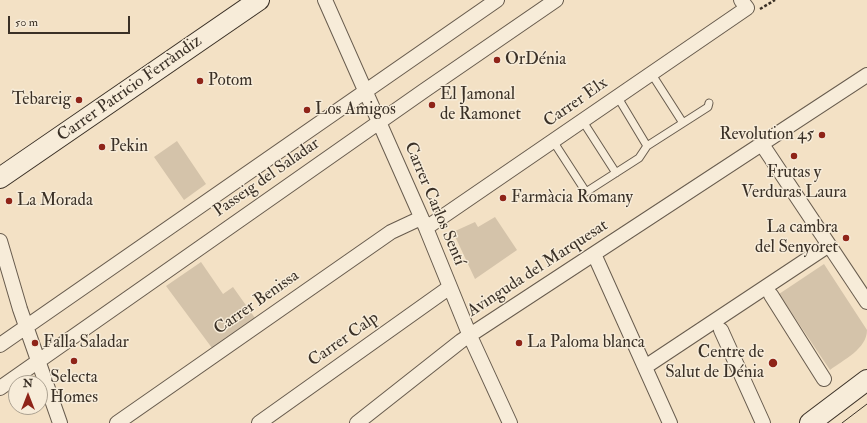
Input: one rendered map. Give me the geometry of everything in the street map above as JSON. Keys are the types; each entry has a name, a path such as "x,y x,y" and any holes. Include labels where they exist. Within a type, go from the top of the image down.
{"main road":[{"name":"Carrer Patricio Ferràndiz","path":"0,178 259,0"},
{"path":"810,423 867,380"}],"street":[{"name":"Carrer Carlos Sentí","path":"325,0 424,223 470,336 510,423"},
{"name":"Passeig del Saladar","path":"0,345 497,0"},
{"name":"Passeig del Saladar","path":"0,388 556,0"},
{"name":"Carrer Elx","path":"424,223 553,141 748,6"},
{"name":"Avinguda del Marquesat","path":"357,423 470,336 761,143 867,75"},
{"path":"761,143 867,302"},
{"name":"Carrer Benissa","path":"117,423 391,232 424,223"},
{"path":"0,242 60,423"},
{"path":"645,367 829,245"},
{"path":"594,254 670,423"},
{"name":"Carrer Calp","path":"259,423 450,287"},
{"path":"771,295 824,379"},
{"path":"721,330 763,423"}],"lane":[{"path":"651,73 683,123"},
{"path":"617,96 648,146"},
{"path":"553,141 586,192 639,158 648,146 708,107 709,103"},
{"path":"582,120 616,173"}],"path":[{"path":"748,6 776,0"}],"shaded area":[{"path":"177,141 206,184 184,200 154,157"},
{"path":"495,217 517,250 475,279 453,232 475,222 478,227"},
{"path":"201,262 223,294 233,287 255,318 212,348 166,286"},
{"path":"824,264 867,330 866,337 859,348 830,370 779,294"}],"tram line":[{"path":"842,423 867,404"}],"place":[{"name":"OrDénia","path":"497,60"},
{"name":"Potom","path":"200,81"},
{"name":"Tebareig","path":"79,100"},
{"name":"El Jamonal de Ramonet","path":"432,105"},
{"name":"Los Amigos","path":"307,110"},
{"name":"Revolution 45","path":"822,135"},
{"name":"Pekin","path":"102,147"},
{"name":"Frutas y Verduras Laura","path":"794,156"},
{"name":"Farmàcia Romany","path":"503,198"},
{"name":"La Morada","path":"9,201"},
{"name":"La cambra del Senyoret","path":"846,238"},
{"name":"Falla Saladar","path":"35,343"},
{"name":"La Paloma blanca","path":"519,343"},
{"name":"Selecta Homes","path":"74,361"},
{"name":"Centre de Salut de Dénia","path":"773,363"}]}
